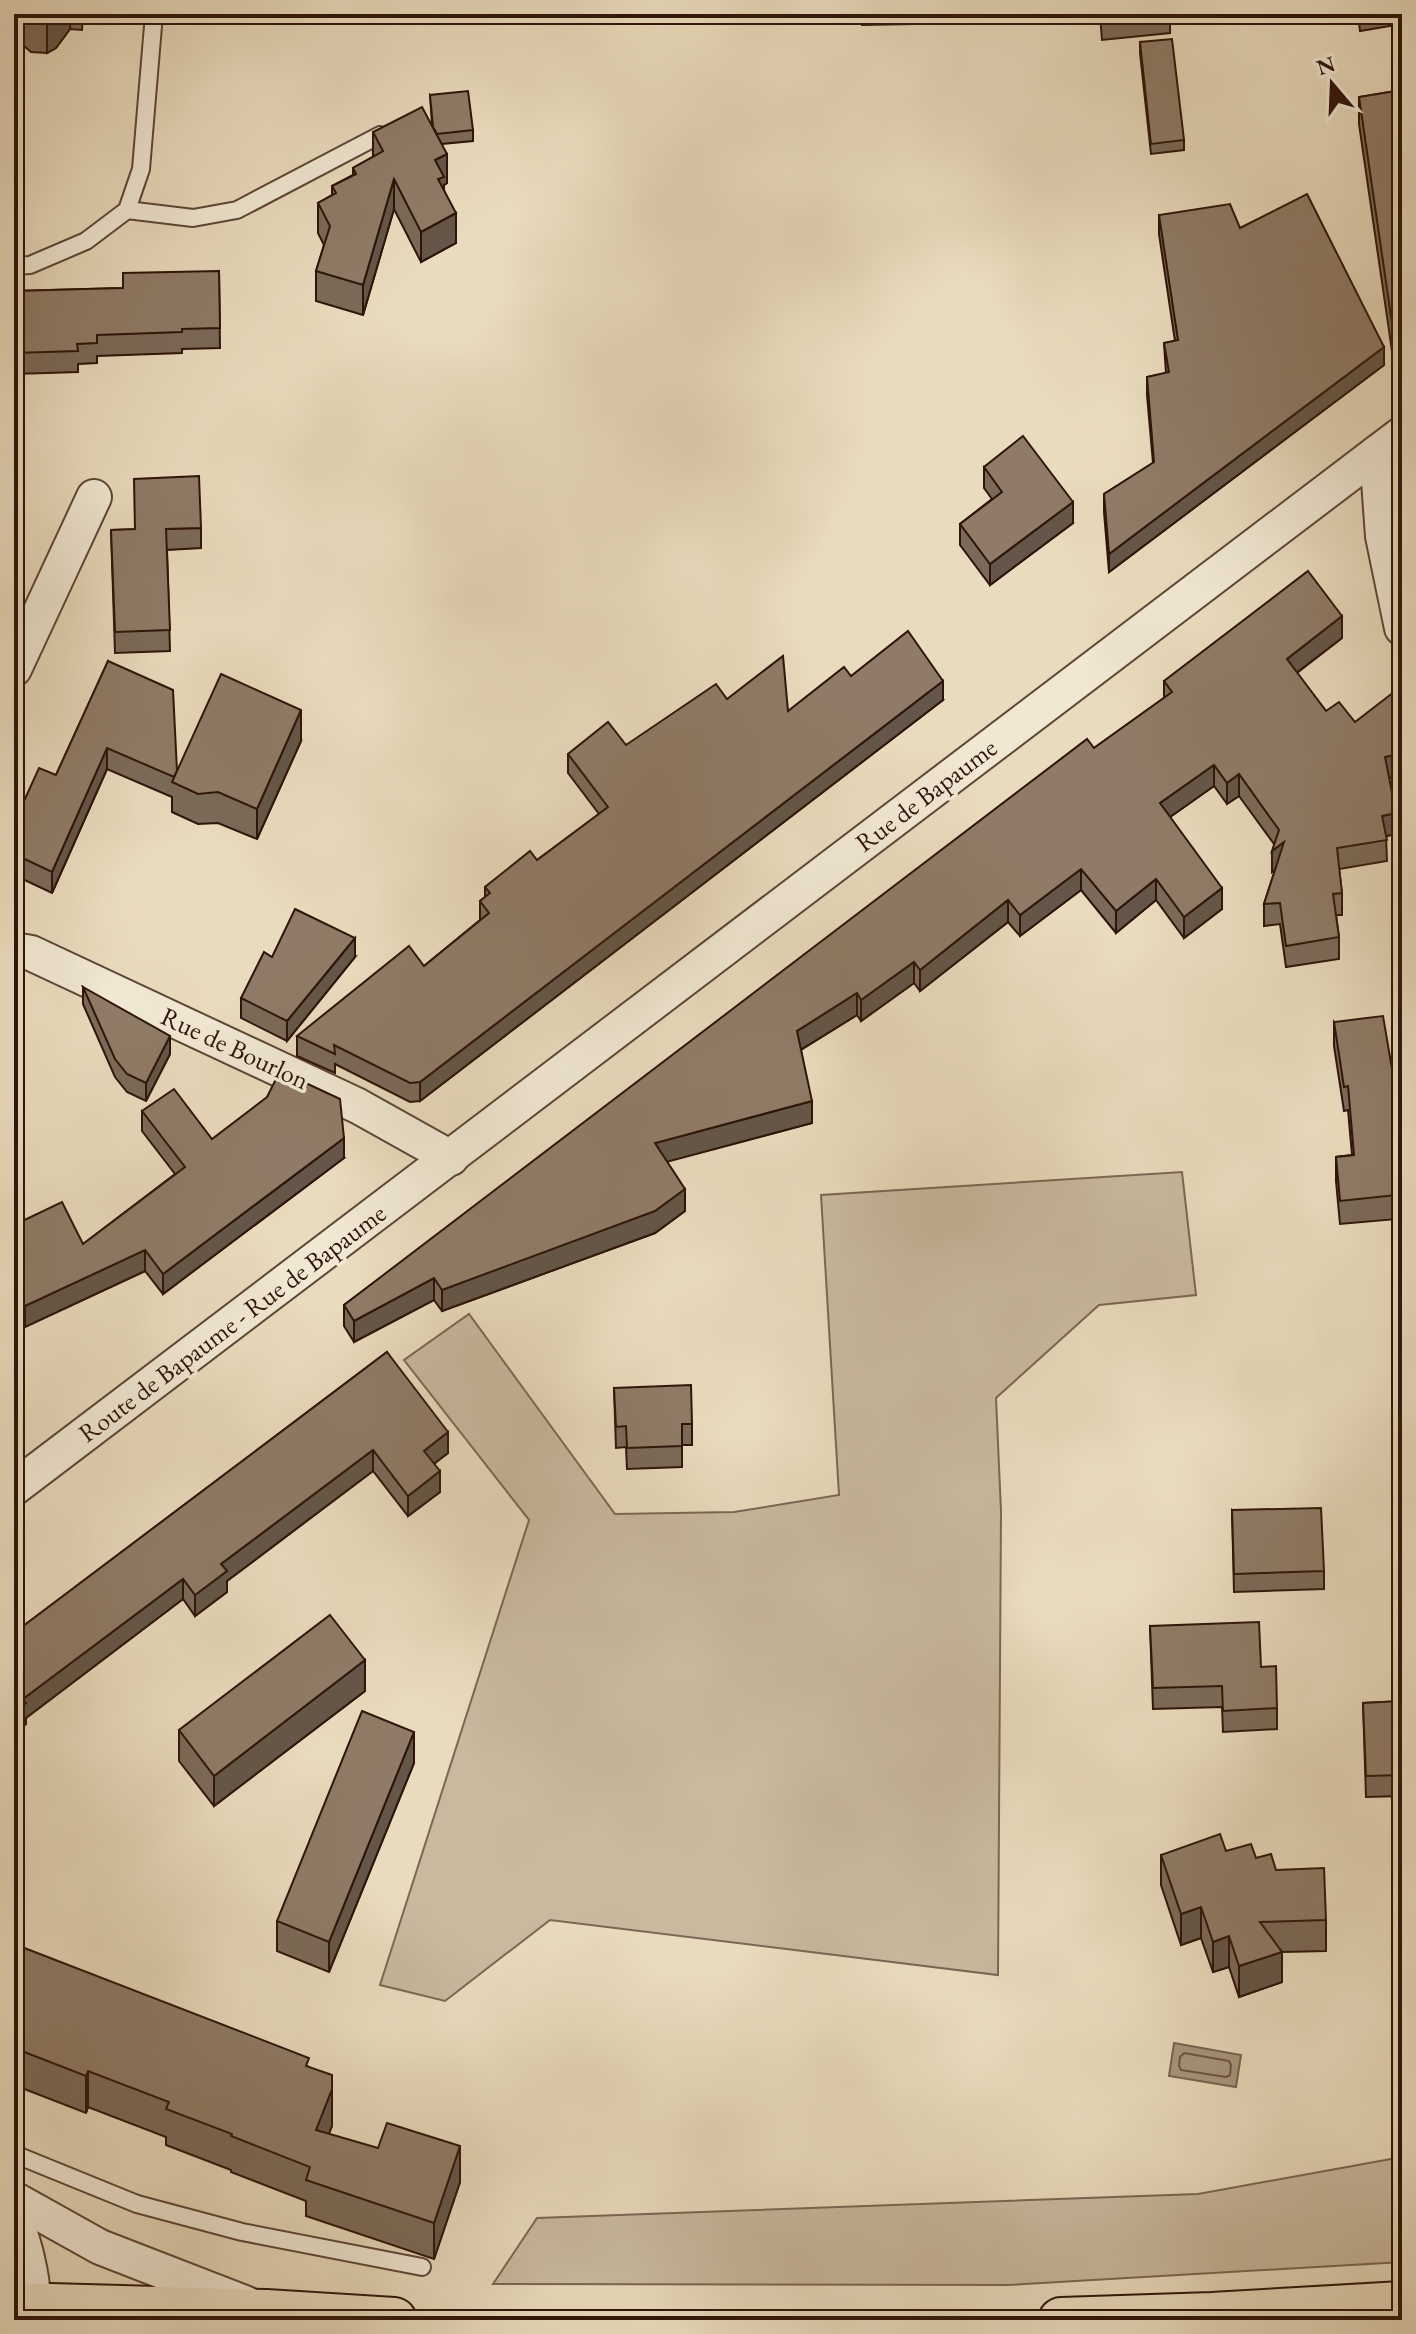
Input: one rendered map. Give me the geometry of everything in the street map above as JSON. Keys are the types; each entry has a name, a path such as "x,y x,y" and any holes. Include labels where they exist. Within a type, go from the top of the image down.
{"main road":[{"path":"1061,2320 1402,2304"},
{"path":"27,2310 266,2312 394,2320"}],"street":[{"path":"1389,443 1383,536 1402,628"},
{"name":"Rue de Bapaume","path":"451,1158 1389,443"},
{"path":"14,669 94,497"},
{"name":"Rue de Bourlon","path":"14,950 31,953 358,1106 451,1158"},
{"name":"Route de Bapaume - Rue de Bapaume","path":"14,1488 451,1158"},
{"path":"14,2199 100,2247 266,2312"},
{"path":"14,2220 21,2233 27,2310"}],"lane":[{"path":"14,266 30,265 86,241 127,210 141,169 154,14"},
{"path":"127,210 193,218 237,210 380,135"},
{"path":"14,2154 152,2208 242,2232 422,2267"}],"shaded area":[{"path":"1182,1172 1196,1295 1099,1305 996,1398 1001,1511 998,1975 550,1920 445,2001 380,1985 529,1520 404,1360 469,1314 615,1514 734,1512 839,1495 821,1195"},
{"path":"1402,2157 1402,2262 1008,2285 493,2284 537,2218 1198,2194"}],"water":[{"path":"1174,2043 1241,2055 1236,2087 1169,2076"}],"building":[{"path":"22,14 59,14 47,23 31,22"},
{"path":"1172,39 1184,140 1151,144 1140,42"},
{"path":"1402,90 1402,323 1393,330 1359,97"},
{"path":"468,91 473,130 437,134 433,127 430,95"},
{"path":"422,107 447,154 435,160 444,177 438,179 456,213 421,232 394,179 363,285 316,271 330,226 318,203 336,193 332,186 356,174 353,168 383,151 373,132"},
{"path":"1307,194 1384,347 1109,554 1104,494 1154,462 1147,377 1169,372 1164,343 1178,340 1159,215 1230,204 1240,228"},
{"path":"219,271 220,328 97,335 97,343 77,344 78,351 14,353 14,291 123,288 123,273"},
{"path":"1023,436 1073,502 990,564 960,524 1002,492 984,467"},
{"path":"199,476 201,528 166,529 170,630 115,632 111,530 135,529 134,479"},
{"path":"1308,571 1342,616 1287,659 1326,711 1339,702 1355,722 1399,688 1402,711 1402,753 1385,757 1396,813 1382,816 1387,840 1337,848 1342,893 1333,894 1339,937 1286,946 1280,903 1264,904 1284,842 1272,851 1279,830 1239,774 1227,783 1214,765 1160,803 1222,888 1184,917 1156,879 1116,911 1081,869 1020,915 1008,900 920,970 914,962 861,1000 857,993 797,1031 812,1101 655,1143 685,1189 655,1211 442,1290 434,1278 354,1321 344,1305 1087,739 1094,748 1172,692 1164,681"},
{"path":"908,631 943,681 420,1082 410,1083 334,1045 335,1054 297,1036 409,946 424,966 489,913 480,901 490,893 485,887 530,851 537,860 608,807 568,754 608,722 626,745 716,684 727,699 783,656 788,711 844,667 851,676"},
{"path":"108,661 173,690 177,771 174,777 107,748 52,872 14,854 14,823 39,768 56,775"},
{"path":"221,674 301,710 257,809 218,792 198,794 172,782"},
{"path":"295,909 355,938 287,1021 241,998 264,952 272,957"},
{"path":"83,987 170,1036 146,1083 127,1074 115,1059"},
{"path":"1383,1016 1399,1110 1402,1110 1402,1305 1396,1195 1340,1201 1336,1157 1354,1155 1348,1086 1344,1087 1334,1022"},
{"path":"280,1071 340,1099 344,1138 163,1274 145,1250 25,1306 21,1299 14,1303 14,1225 62,1202 83,1244 185,1167 142,1111 174,1089 212,1139 267,1097"},
{"path":"387,1352 448,1432 424,1451 440,1471 408,1496 373,1450 221,1564 227,1571 195,1595 183,1579 23,1699 26,1703 14,1712 14,1633"},
{"path":"691,1385 692,1424 682,1424 682,1446 627,1448 626,1426 616,1427 614,1388"},
{"path":"1402,1475 1402,1517 1399,1517 1398,1476"},
{"path":"1321,1508 1324,1571 1234,1574 1232,1510"},
{"path":"330,1615 365,1660 214,1776 179,1730"},
{"path":"1259,1622 1261,1667 1276,1666 1277,1708 1223,1711 1222,1686 1153,1688 1150,1626"},
{"path":"1402,1701 1402,1775 1366,1776 1363,1703"},
{"path":"362,1711 414,1732 329,1942 277,1921"},
{"path":"1220,1834 1226,1851 1251,1844 1256,1858 1271,1854 1276,1870 1324,1868 1326,1920 1260,1922 1282,1952 1239,1966 1229,1936 1213,1942 1201,1907 1181,1914 1161,1855"},
{"path":"14,1944 309,2058 306,2066 332,2075 332,2089 316,2130 378,2148 387,2123 460,2146 434,2223 306,2180 310,2167 166,2109 169,2102 88,2071 86,2076 14,2048"}]}
